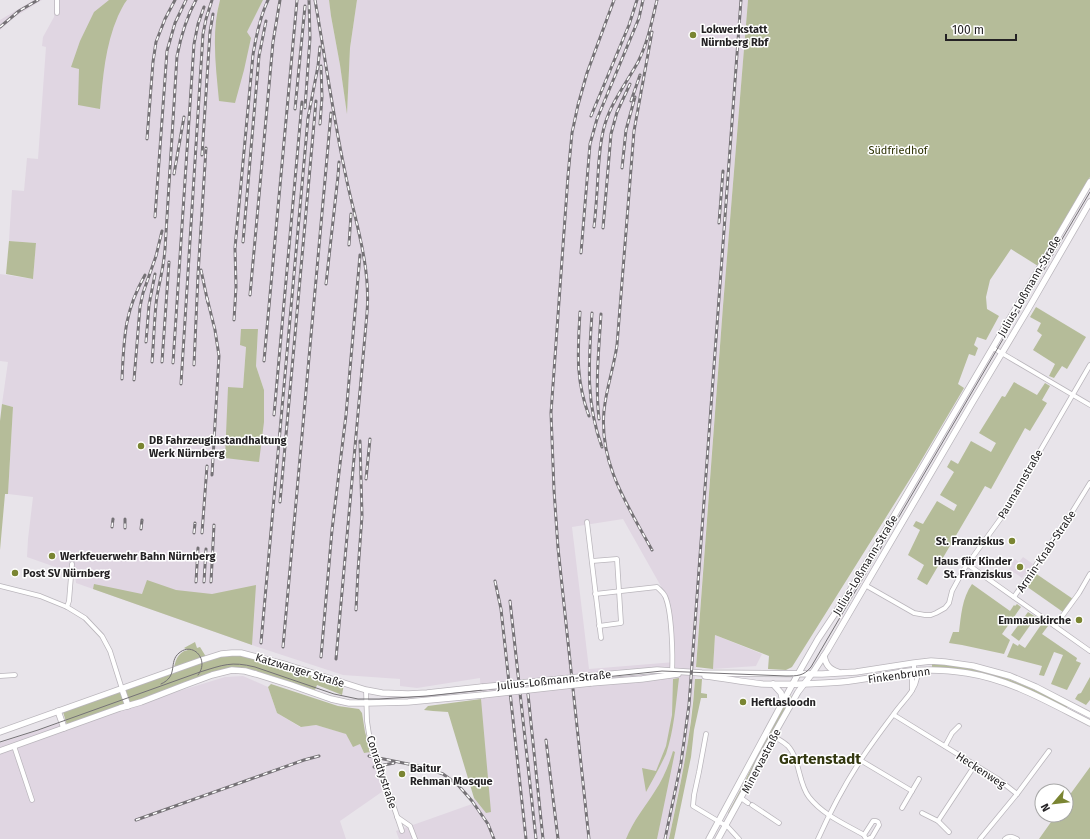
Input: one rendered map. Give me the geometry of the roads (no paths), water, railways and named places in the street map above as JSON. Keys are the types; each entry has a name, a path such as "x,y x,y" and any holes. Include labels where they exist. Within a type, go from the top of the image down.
{"main road":[{"name":"Julius-Loßmann-Straße","path":"482,694 642,679 672,672 798,674 818,639 848,594 1090,182"},
{"name":"Julius-Loßmann-Straße","path":"805,684 824,656 1090,202"},
{"name":"Katzwanger Straße","path":"0,732 218,655 238,653 277,662 382,694 432,693 482,688"},
{"path":"824,656 827,666 842,673"},
{"name":"Finkenbrunn","path":"798,674 856,672 914,662 931,661 952,663 973,666 1026,682 1090,715"},
{"name":"Katzwanger Straße","path":"0,751 152,698 212,675 232,670 245,671 263,676 337,701 349,703 425,700 482,694"},
{"name":"Julius-Loßmann-Straße","path":"482,688 652,670 752,683 792,684"},
{"name":"Finkenbrunn","path":"792,684 852,681 914,671 954,671 995,679 1033,694 1090,723"},
{"name":"Minervastraße","path":"709,839 798,674"},
{"path":"774,684 781,693 783,702"},
{"name":"Minervastraße","path":"718,839 773,736 805,684"},
{"path":"122,689 128,706"},
{"path":"58,711 64,728"}],"street":[{"path":"57,0 57,13"},
{"path":"993,348 1090,405"},
{"name":"Paumannstraße","path":"865,585 914,613 931,615 945,608 959,577 1001,518 1090,364"},
{"name":"Armin-Knab-Straße","path":"1014,597 1069,517 1090,483"},
{"path":"586,522 601,638"},
{"path":"592,561 617,559 621,623 600,626"},
{"path":"67,607 70,601 72,564"},
{"path":"967,564 1090,651"},
{"path":"1055,626 1079,593 1090,574"},
{"path":"0,586 40,596 67,607 84,618 102,636 110,651 122,689"},
{"path":"596,594 657,588 662,592 666,598 672,634 672,672"},
{"path":"818,839 860,760 910,694 917,682 914,671 914,662"},
{"path":"0,676 15,675"},
{"name":"Conradtystraße","path":"366,690 369,734 402,831"},
{"name":"Heckenweg","path":"894,715 998,779 1017,794"},
{"name":"Heckenweg","path":"945,746 952,733 959,726"},
{"path":"706,734 693,806 725,825 739,839"},
{"path":"773,736 788,746 791,751 804,789 809,797 822,811 866,838"},
{"path":"14,746 32,800"},
{"path":"980,839 1017,794 1049,751"},
{"path":"860,760 912,791"},
{"path":"938,821 975,765"},
{"path":"902,808 919,779"},
{"path":"741,798 779,823"},
{"path":"922,813 938,821 950,832"},
{"name":"Conradtystraße","path":"397,817 410,826 415,839"},
{"path":"1005,839 1012,837 1017,839"}],"tram line":[{"path":"0,742 38,730 200,672 233,664 255,667 334,694 358,699 427,696 662,671 786,676 797,676 803,674 811,667 1090,192"},
{"path":"161,684 170,677 176,657 184,650 190,649 201,658 202,664 198,675"}],"railway":[{"path":"0,27 19,11 38,0"},
{"path":"147,139 156,42 165,19 175,0"},
{"path":"155,217 167,51 175,23 186,0"},
{"path":"152,362 156,304 165,249 177,56 184,27 196,0"},
{"path":"181,384 203,34 212,0"},
{"path":"234,320 236,287 235,248 253,55 255,41 268,0"},
{"path":"250,295 273,42 280,0"},
{"path":"264,361 297,0"},
{"path":"305,108 310,38 309,0"},
{"path":"315,0 341,151 361,241 367,277 368,295 336,659"},
{"path":"589,839 558,548 551,413 572,133 587,73 614,0"},
{"path":"591,116 629,25 637,0"},
{"path":"581,253 590,144 597,119 639,18 643,0"},
{"path":"594,227 599,156 603,130 612,107 638,62 649,31 657,0"},
{"path":"665,839 681,763 689,705 741,0"},
{"path":"295,109 305,6"},
{"path":"173,363 194,44 198,24 204,7"},
{"path":"202,155 210,32 213,14"},
{"path":"243,242 259,56 266,21"},
{"path":"652,32 634,131 617,345 604,411 606,449 611,467 625,501 652,550"},
{"path":"261,643 308,118 320,47"},
{"path":"320,124 322,97 321,66"},
{"path":"631,101 640,75"},
{"path":"603,228 611,134 617,112 630,84"},
{"path":"622,168 626,130 635,97"},
{"path":"280,502 316,101"},
{"path":"274,415 302,102"},
{"path":"283,647 331,113"},
{"path":"174,174 184,117"},
{"path":"194,365 206,148"},
{"path":"326,284 339,162"},
{"path":"719,223 723,171"},
{"path":"349,245 351,214"},
{"path":"134,380 140,307 162,231"},
{"path":"321,657 332,530 346,415 360,255"},
{"path":"162,362 169,262"},
{"path":"201,270 208,303"},
{"path":"146,342 149,305 155,274"},
{"path":"122,379 126,326 133,301 145,275"},
{"path":"207,298 215,330 219,356 212,475"},
{"path":"580,312 578,352 579,377 589,416"},
{"path":"592,313 589,364 591,397 593,413 602,447"},
{"path":"599,419 597,380 601,314"},
{"path":"366,479 370,439"},
{"path":"356,610 362,516 360,441"},
{"path":"202,533 207,466"},
{"path":"112,527 113,519"},
{"path":"125,519 125,528"},
{"path":"141,529 142,520"},
{"path":"194,533 195,523"},
{"path":"211,582 214,525"},
{"path":"196,582 198,548"},
{"path":"204,582 206,549"},
{"path":"495,581 501,609 526,839"},
{"path":"510,601 536,839"},
{"path":"528,694 543,839"},
{"path":"546,740 558,839"},
{"path":"136,820 319,756"},
{"path":"369,756 423,767 443,774 458,785 472,801 488,824 494,839"},
{"path":"374,767 394,763"}],"place":[{"name":"Lokwerkstatt Nürnberg Rbf","path":"693,35"},
{"name":"DB Fahrzeuginstandhaltung Werk Nürnberg","path":"141,446"},
{"name":"St. Franziskus","path":"1012,541"},
{"name":"Werkfeuerwehr Bahn Nürnberg","path":"52,556"},
{"name":"Haus für Kinder St. Franziskus","path":"1020,567"},
{"name":"Post SV Nürnberg","path":"15,573"},
{"name":"Emmauskirche","path":"1079,620"},
{"name":"Heftlasloodn","path":"743,702"},
{"name":"Baitur Rehman Mosque","path":"402,774"}],"district":[{"name":"Gartenstadt","path":"820,759"}],"park label":[{"name":"Südfriedhof","path":"898,150"}]}
